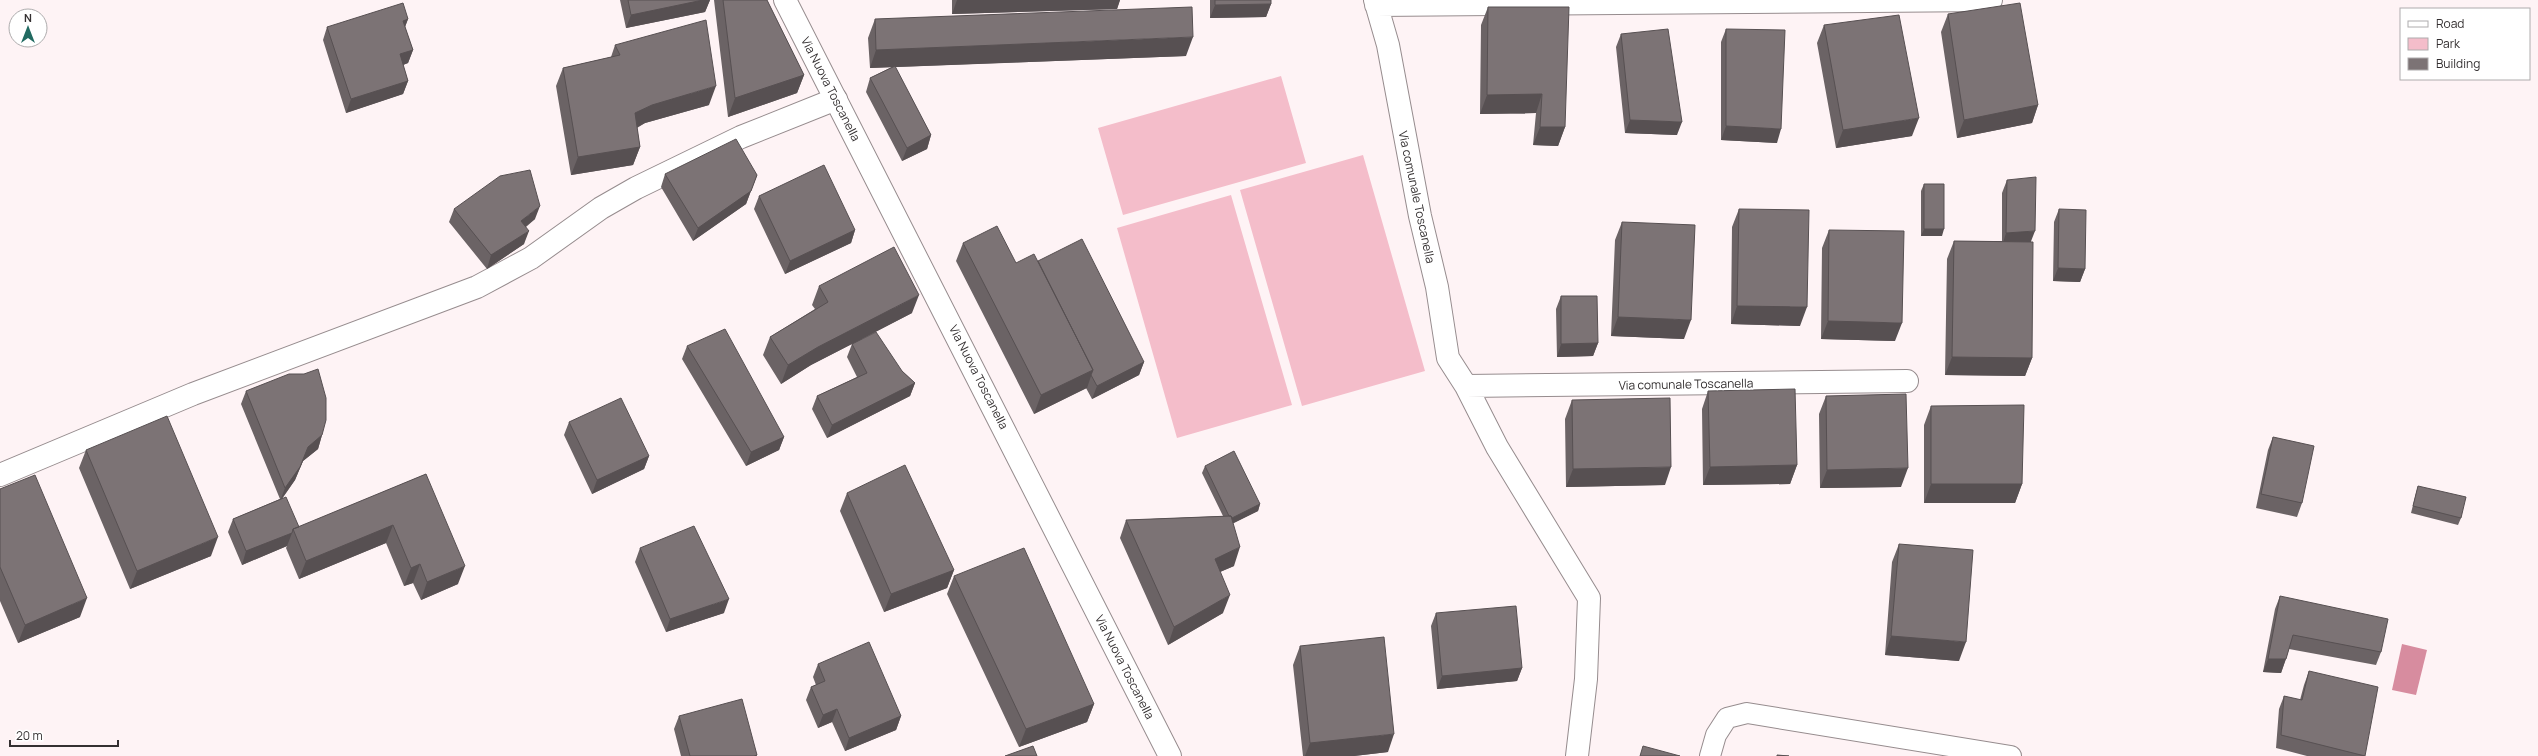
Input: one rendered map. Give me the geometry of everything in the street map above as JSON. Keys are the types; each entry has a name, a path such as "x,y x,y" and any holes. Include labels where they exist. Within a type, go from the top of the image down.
{"street":[{"name":"Via Nuova Toscanella","path":"785,0 1170,756"},
{"name":"Via comunale Toscanella","path":"1577,756 1586,679 1589,598 1496,448 1466,386 1448,358 1437,287 1420,216 1388,45 1376,2 1991,0"},
{"path":"0,475 193,394 478,287 531,258 601,208 636,188 741,137 836,99"},
{"name":"Via comunale Toscanella","path":"1466,386 1907,382"}],"lane":[{"path":"1710,756 1716,735 1727,718 1747,713 2011,756"}],"green space":[{"path":"1281,76 1306,163 1123,215 1098,128"},
{"path":"1363,155 1425,371 1302,406 1240,190"},
{"path":"1231,195 1292,405 1177,438 1117,228"}],"shaded area":[{"path":"2402,644 2427,650 2416,695 2392,690"}],"building":[{"path":"628,0 703,0 631,15"},
{"path":"723,0 767,0 804,75 735,98"},
{"path":"1215,0 1271,0 1271,4 1215,5"},
{"path":"403,3 408,19 403,21 413,50 400,54 408,81 351,99 327,27"},
{"path":"2020,3 2038,105 1964,120 1948,14"},
{"path":"1192,7 1193,37 876,50 875,19"},
{"path":"1488,7 1569,7 1565,127 1540,127 1542,94 1487,95"},
{"path":"1899,15 1919,118 1843,130 1824,25"},
{"path":"706,20 716,86 652,105 635,113 640,147 578,157 563,68 620,55 615,45"},
{"path":"1668,29 1682,122 1630,120 1621,34"},
{"path":"1726,29 1785,30 1781,129 1726,126"},
{"path":"895,66 931,135 907,148 870,78"},
{"path":"736,139 757,175 751,191 698,228 665,174"},
{"path":"824,165 855,230 790,261 759,196"},
{"path":"530,170 540,206 521,221 529,231 491,255 454,209 500,176"},
{"path":"2036,177 2035,231 2006,233 2007,180"},
{"path":"1924,184 1944,184 1944,229 1924,229"},
{"path":"1739,209 1809,210 1807,307 1737,306"},
{"path":"2059,209 2086,210 2085,269 2058,268"},
{"path":"1622,222 1695,225 1691,320 1618,317"},
{"path":"997,226 1016,263 1034,254 1093,370 1041,395 963,243"},
{"path":"1829,230 1904,231 1902,323 1828,321"},
{"path":"1082,239 1144,362 1097,386 1091,375 1093,370 1038,261"},
{"path":"1954,241 2033,242 2032,358 1952,357"},
{"path":"894,247 919,295 818,347 788,365 770,337 828,302 819,286"},
{"path":"1561,296 1597,296 1598,343 1561,344"},
{"path":"725,329 784,437 751,452 687,346"},
{"path":"876,332 902,371 915,383 832,425 817,396 867,373 852,344"},
{"path":"318,369 326,398 326,420 322,435 308,447 300,467 285,488 246,391 289,374 304,374"},
{"path":"1795,389 1797,465 1710,467 1708,391"},
{"path":"1906,394 1908,468 1827,470 1826,396"},
{"path":"621,398 649,456 597,480 569,422"},
{"path":"1670,398 1671,467 1573,469 1572,400"},
{"path":"2024,405 2022,484 1931,484 1931,406"},
{"path":"167,416 218,537 137,571 86,450"},
{"path":"2273,437 2314,446 2302,503 2261,494"},
{"path":"1234,451 1260,504 1232,518 1229,516 1205,466"},
{"path":"905,465 954,570 891,594 847,493"},
{"path":"426,474 465,566 427,582 420,564 411,568 393,525 306,561 293,529"},
{"path":"35,475 87,598 25,625 0,567 0,489"},
{"path":"2418,486 2466,497 2461,518 2413,506"},
{"path":"286,497 299,527 293,529 292,533 246,551 233,519"},
{"path":"1231,516 1240,547 1215,559 1230,595 1174,627 1126,520"},
{"path":"694,526 729,599 670,619 640,548"},
{"path":"1899,544 1973,550 1966,642 1891,636"},
{"path":"1024,548 1094,704 1026,729 954,576"},
{"path":"2280,596 2388,619 2381,652 2293,635 2286,659 2268,659"},
{"path":"1516,606 1522,668 1442,676 1436,613"},
{"path":"1384,637 1394,734 1310,743 1300,646"},
{"path":"869,642 901,716 849,738 837,709 823,715 811,687 825,681 818,664"},
{"path":"2309,671 2378,687 2365,756 2281,735 2284,696 2302,700"},
{"path":"742,699 757,755 690,756 679,716"},
{"path":"1033,746 1037,756 1005,756"},
{"path":"1643,746 1680,756 1640,756"}]}
